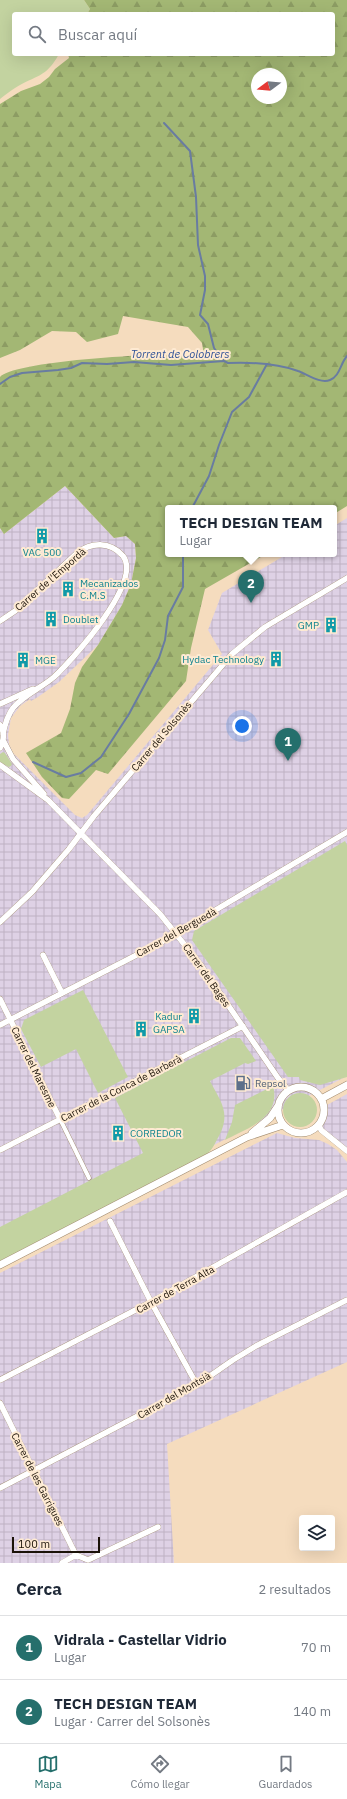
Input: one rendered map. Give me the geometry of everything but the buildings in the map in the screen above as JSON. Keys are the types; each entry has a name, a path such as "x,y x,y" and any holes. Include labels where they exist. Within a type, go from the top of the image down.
{"street":[{"name":"Carrer de l'Empordà","path":"0,621 15,611 83,548 94,544 105,545 123,556 126,562 127,571 124,581 104,619 86,643 67,664 41,686"},
{"name":"Carrer del Solsonès","path":"0,922 32,892 82,834 94,816 232,654 265,627 347,578"},
{"path":"0,704 41,686"},
{"path":"0,748 3,740 5,723 12,709 41,686"},
{"path":"0,725 4,734"},
{"name":"Carrer del Bages","path":"3,740 13,759 48,800 160,914 177,934 288,1090"},
{"name":"Carrer del Bages","path":"0,765 48,800"},
{"name":"Carrer del Berguedà","path":"0,1025 177,934 347,832"},
{"path":"43,955 62,993"},
{"name":"Carrer del Maresme","path":"0,999 89,1178"},
{"name":"Carrer de la Conca de Barberà","path":"0,1150 243,1026"},
{"path":"322,1099 347,1085"},
{"path":"247,1138 270,1118 280,1100 288,1090 303,1087 317,1093 322,1099 324,1112 319,1125 314,1130 295,1133 284,1126 278,1113 278,1106"},
{"path":"319,1125 321,1130 347,1151"},
{"path":"0,1266 247,1138 284,1126"},
{"name":"Carrer de Terra Alta","path":"0,1380 151,1302 347,1192"},
{"path":"110,1221 151,1302 196,1385"},
{"name":"Carrer del Montsià","path":"0,1488 196,1385 256,1346 347,1300"},
{"name":"Carrer de les Garrigues","path":"0,1403 76,1555"},
{"path":"62,1563 76,1555 88,1560 158,1527"}],"shaded area":[{"path":"65,486 114,538 126,536 135,544 136,558 131,584 122,605 98,645 59,682 38,697 31,701 30,699 20,706 11,718 8,735 9,744 13,753 75,815 82,818 87,815 222,654 208,630 222,593 282,557 337,557 337,524 347,518 347,1076 0,1256 0,528 4,534"},
{"path":"347,1094 347,1151 319,1125 327,1105"},
{"path":"277,1133 295,1138 319,1140 337,1150 347,1162 347,1362 167,1444 174,1563 0,1563 0,1273"}],"green space":[{"path":"0,0 84,0 90,9 88,12 12,12 12,56 58,56 50,68 45,72 15,88 0,99"},
{"path":"84,0 347,0 347,506 337,512 337,505 165,505 165,557 261,557 205,589 191,648 186,681 108,774 96,770 69,799 62,798 42,777 26,753 61,733 70,709 75,683 82,667 98,645 122,605 131,584 136,558 135,544 126,536 114,538 65,486 4,534 0,528 0,377 26,367 71,361 150,355 204,355 202,343 188,327 123,316 118,334 87,342 76,332 52,331 20,350 0,358 0,104 21,91 40,84 69,58 68,56 335,56 335,12 88,12 90,9"},
{"path":"3,752 12,764 9,767 0,762 0,754"},
{"path":"345,841 347,845 347,1077 320,1085 300,1080 299,1077 288,1077 192,940 194,931"},
{"path":"83,990 128,1077 98,1093 76,1049 41,1067 21,1029 24,1020"},
{"path":"231,1038 240,1038 256,1061 248,1064 245,1063 210,1081 221,1102 224,1121 223,1128 219,1136 207,1154 0,1261 0,1227 143,1153 115,1098"},
{"path":"273,1086 274,1097 272,1106 267,1114 251,1127 225,1140 232,1122 235,1105"},
{"path":"297,1093 303,1093 307,1094 314,1100 317,1110 316,1117 310,1124 303,1127 297,1127 293,1126 286,1120 283,1113 283,1107 284,1103 290,1096"}],"waterway":[{"path":"164,123 190,151 196,197 198,245 205,276 205,290 200,315 208,324 214,348 224,361"},
{"name":"Torrent de Colobrers","path":"0,384 10,377 22,373 71,368 82,363 107,364 134,362 171,365 224,361 228,363 255,363 281,366 298,371 318,380 326,381 336,376 347,356"},
{"path":"194,505 209,476 232,412 249,397 267,364"},
{"path":"33,762 66,777 81,773 101,757 129,714 159,658 165,640 168,616 183,587 183,557"}],"place":[{"name":"VAC 500","path":"42,536"},
{"name":"Mecanizados C.M.S","path":"68,589"},
{"name":"TECH DESIGN TEAM","path":"251,603"},
{"name":"Doublet","path":"51,619"},
{"name":"GMP","path":"331,625"},
{"name":"Hydac Technology","path":"276,659"},
{"name":"MGE","path":"23,660"},
{"name":"Vidrala - Castellar Vidrio","path":"288,761"},
{"name":"Kadur","path":"194,1016"},
{"name":"GAPSA","path":"141,1029"},
{"name":"Repsol","path":"243,1083"},
{"name":"CORREDOR","path":"118,1133"}]}
